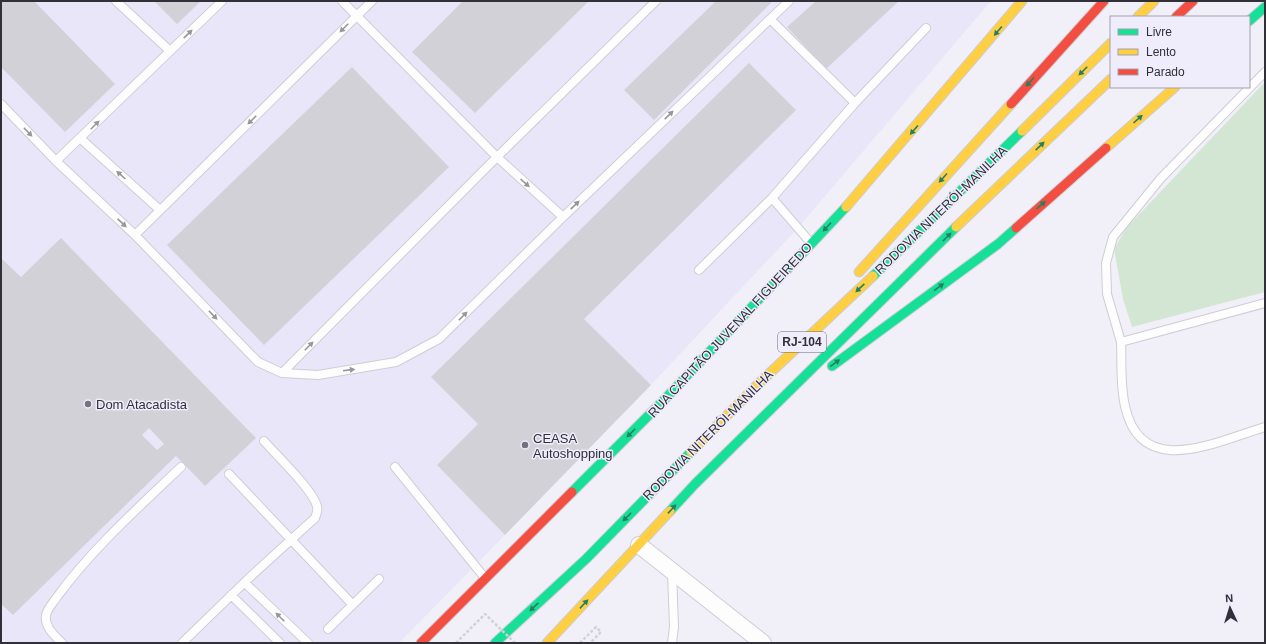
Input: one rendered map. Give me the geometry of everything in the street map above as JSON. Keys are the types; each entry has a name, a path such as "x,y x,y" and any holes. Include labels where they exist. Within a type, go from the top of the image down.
{"main road":[{"name":"RUA CAPITÃO JUVENAL FIGUEIREDO","path":"421,643 664,400 812,244 863,189 1022,1"},
{"path":"852,279 1104,1"},
{"path":"1139,16 1154,1"},
{"path":"1177,16 1193,1"},
{"path":"1250,20 1265,7"},
{"name":"RODOVIA NITERÓI-MANILHA","path":"495,643 586,559 756,386 912,239 1110,44"},
{"name":"RODOVIA NITERÓI-MANILHA","path":"548,643 696,484 1020,164 1110,79"},
{"path":"769,412 998,244 1174,88"},
{"path":"756,386 831,303"}],"street":[{"path":"639,545 763,643"}],"lane":[{"path":"116,1 170,51"},
{"path":"56,161 81,139 222,1"},
{"path":"342,1 497,157 563,217"},
{"path":"135,235 372,1"},
{"path":"282,373 497,157 656,1"},
{"path":"1,104 56,161 135,235 258,362 282,373 318,374 396,362 439,340 563,217 789,1"},
{"path":"770,19 855,103"},
{"path":"699,270 772,198 855,103 926,28"},
{"path":"1250,87 1265,72"},
{"path":"1249,88 1161,178 1113,237 1106,263 1107,294 1121,342 1125,406 1133,428 1146,444 1171,451 1197,448 1265,427"},
{"path":"81,139 160,210"},
{"path":"772,198 812,244"},
{"path":"1121,342 1265,303"},
{"path":"184,642 231,595 315,518 318,508 312,495 264,440"},
{"path":"62,643 49,630 46,616 48,610 73,576 128,518 181,467"},
{"path":"395,467 485,578"},
{"path":"229,474 352,604"},
{"path":"672,571 674,627 672,643"},
{"path":"328,628 379,579"},
{"path":"244,583 308,643"},
{"path":"231,595 280,643"}],"path":[{"path":"456,643 485,614 515,643"},
{"path":"580,643 596,628 601,632 590,643"}],"shaded area":[{"path":"1,1 991,1 798,228 651,385 584,319 438,465 505,535 399,643 6,643 1,637"}],"green space":[{"path":"1265,82 1265,292 1132,327 1123,299 1114,249 1127,227"}],"building":[{"path":"1,1 34,1 115,84 65,132 1,67"},
{"path":"154,1 201,1 177,24"},
{"path":"463,1 589,1 475,113 412,52"},
{"path":"716,1 773,1 654,120 624,90"},
{"path":"816,1 899,1 826,69 787,27"},
{"path":"749,63 796,110 584,319 651,385 505,535 437,465 478,424 431,377"},
{"path":"352,67 449,167 264,345 167,245"},
{"name":"Dom Atacadista","path":"61,238 256,438 205,486 176,456 13,615 1,604 1,260 2,259 21,277","holes":["149,428 164,444 157,450 142,435"]}],"traffic: fast":[{"path":"1250,20 1265,7"},
{"path":"873,276 1022,131"},
{"path":"572,492 664,400 846,207"},
{"path":"670,511 695,484 956,227"},
{"path":"832,366 998,244 1016,228"},
{"path":"495,643 586,559 691,452"}],"traffic: slow":[{"path":"846,207 1022,1"},
{"path":"1139,16 1154,1"},
{"path":"1022,131 1110,44"},
{"path":"956,227 1110,80"},
{"path":"1106,148 1174,88"},
{"path":"859,272 1011,104"},
{"path":"691,452 756,386 873,276"},
{"path":"547,643 670,511"}],"traffic: jam":[{"path":"1011,104 1104,1"},
{"path":"1177,16 1193,1"},
{"path":"1016,228 1106,148"},
{"path":"421,643 572,492"}],"place":[{"name":"Dom Atacadista","path":"88,404"},
{"name":"CEASA Autoshopping","path":"525,445"}]}
